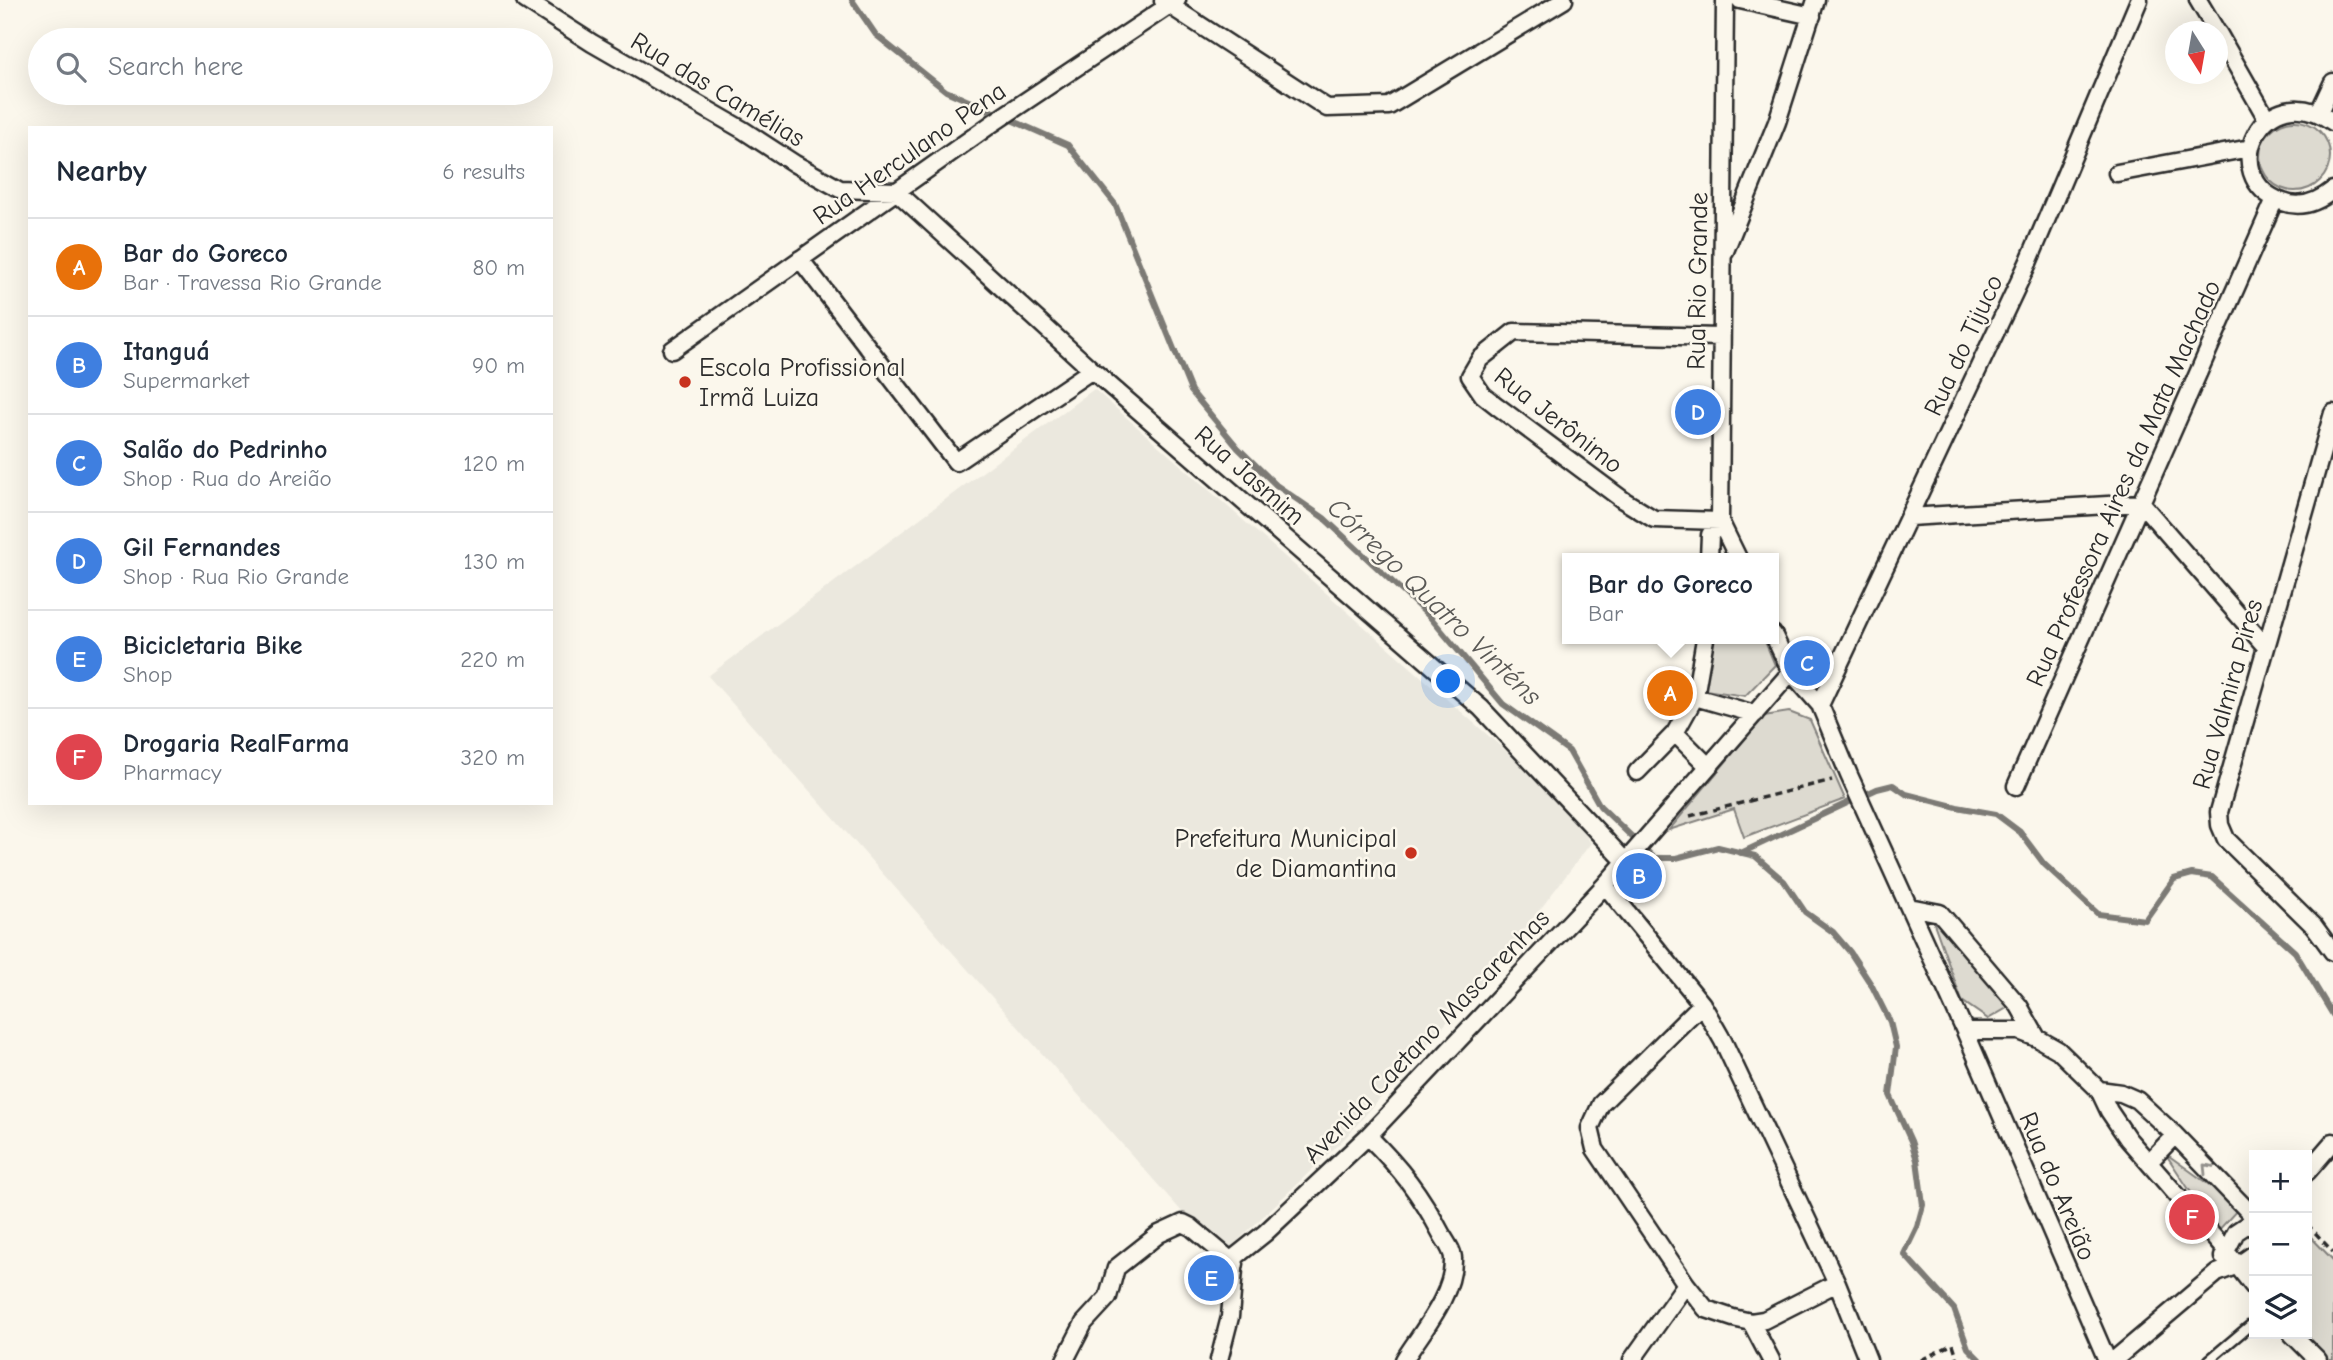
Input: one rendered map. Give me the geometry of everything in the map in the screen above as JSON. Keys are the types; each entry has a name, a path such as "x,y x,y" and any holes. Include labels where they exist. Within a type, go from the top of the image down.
{"street":[{"name":"Rua das Camélias","path":"525,0 592,43 840,189 896,191"},
{"path":"1169,2 1327,108 1389,106 1564,0"},
{"name":"Rua Rio Grande","path":"1725,0 1720,521 1736,553"},
{"path":"1722,260 1777,122 1814,8 1740,0"},
{"name":"Rua do Tijuco","path":"1820,705 2028,263 2140,0"},
{"path":"2198,0 2210,21"},
{"name":"Rua Herculano Pena","path":"672,350 1169,2"},
{"path":"2228,51 2267,119"},
{"path":"2333,82 2326,117 2302,108 2284,110 2267,119 2256,132 2250,148 2254,178 2263,190 2275,199 2299,205 2323,198 2333,190"},
{"path":"2117,173 2250,148"},
{"name":"Rua Jasmim","path":"896,191 1092,370 1480,708 1628,857"},
{"name":"Rua Professora Aires da Mata Machado","path":"2016,786 2275,199"},
{"path":"800,259 956,462 1092,370"},
{"name":"Rua Jerônimo","path":"1720,337 1514,332 1480,359 1470,376 1483,395 1623,500 1654,519 1720,521"},
{"name":"Rua Valmira Pires","path":"2333,413 2218,813 2226,839 2314,926 2333,952"},
{"path":"1909,517 2141,503 2266,647"},
{"path":"1709,553 1710,535 1720,521"},
{"path":"1637,772 1675,733 1695,697 1704,644"},
{"path":"1778,644 1791,672 1820,705 1852,781"},
{"name":"Avenida Caetano Mascarenhas","path":"1235,1264 1235,1257 1265,1233 1368,1136 1605,885 1791,672"},
{"path":"1695,697 1755,714"},
{"path":"1675,733 1708,766"},
{"name":"Rua do Areião","path":"1852,781 1965,1031 2107,1360"},
{"path":"1605,885 1702,1004 1723,1041 1837,1283 1868,1360"},
{"path":"1909,907 1940,913 2019,1006 2037,1038"},
{"path":"1702,1004 1601,1104 1590,1128 1595,1149 1686,1284 1706,1309 1751,1322 1764,1321 1837,1283"},
{"path":"1965,1031 2019,1031 2058,1050 2099,1090 2128,1139 2249,1280"},
{"path":"2099,1090 2121,1093 2137,1100 2175,1135 2249,1214"},
{"path":"2149,1162 2175,1135"},
{"path":"1368,1136 1402,1170 1454,1256 1451,1277 1442,1298 1404,1360"},
{"path":"2312,1166 2333,1142"},
{"path":"1065,1360 1084,1323 1108,1297 1116,1268 1159,1234 1183,1223 1235,1264 1230,1317 1219,1360"},
{"path":"2217,1273 2225,1250 2236,1232 2249,1223"},
{"path":"2114,1360 2217,1273 2249,1257"},
{"path":"1632,1360 1686,1284"},
{"path":"1751,1322 1771,1360"},
{"path":"2297,1339 2318,1360"}],"lane":[{"path":"2209,1360 2249,1326"}],"path":[{"path":"1653,829 1852,781"},
{"path":"2312,1229 2333,1252"},
{"path":"1922,1360 1953,1344 1958,1360"}],"shaded area":[{"path":"2295,121 2320,131 2330,156 2320,181 2295,191 2270,181 2260,156 2270,131"},
{"path":"1094,389 1557,796 1591,843 1499,963 1346,1137 1230,1248 1183,1213 708,676"},
{"path":"1711,644 1766,644 1775,665 1745,696 1705,690"},
{"path":"1789,712 1810,720 1845,799 1744,837 1734,809 1669,830 1764,716"},
{"path":"1931,915 2012,1005 1988,1019 1962,1001"},
{"path":"2165,1153 2240,1207 2217,1232"},
{"path":"2312,1238 2333,1260 2333,1360 2328,1360 2308,1339 2312,1339"}],"waterway":[{"name":"Córrego Quatro Vinténs","path":"852,0 876,35 946,91 1068,145 1115,204 1191,391 1238,448 1276,485 1324,518 1430,617 1503,704 1569,751 1600,806 1654,858 1676,858 1718,847 1755,856 1784,881 1805,912 1833,932 1850,952 1872,986 1890,1022 1896,1047 1890,1095 1917,1160 1923,1205 1917,1227 1904,1254 1954,1309 1968,1348 1980,1360"},
{"path":"1741,853 1877,789 1893,785 1906,794 1996,814 2020,832 2044,864 2098,914 2145,920 2174,879 2192,874 2212,877 2295,952 2333,1015"}],"place":[{"name":"Escola Profissional Irmã Luiza","path":"685,382"},
{"name":"Gil Fernandes","path":"1698,412"},
{"name":"Salão do Pedrinho","path":"1807,663"},
{"name":"Bar do Goreco","path":"1670,693"},
{"name":"Prefeitura Municipal de Diamantina","path":"1411,853"},
{"name":"Itanguá","path":"1639,876"},
{"name":"Drogaria RealFarma","path":"2192,1217"},
{"name":"Bicicletaria Bike","path":"1211,1278"}]}
